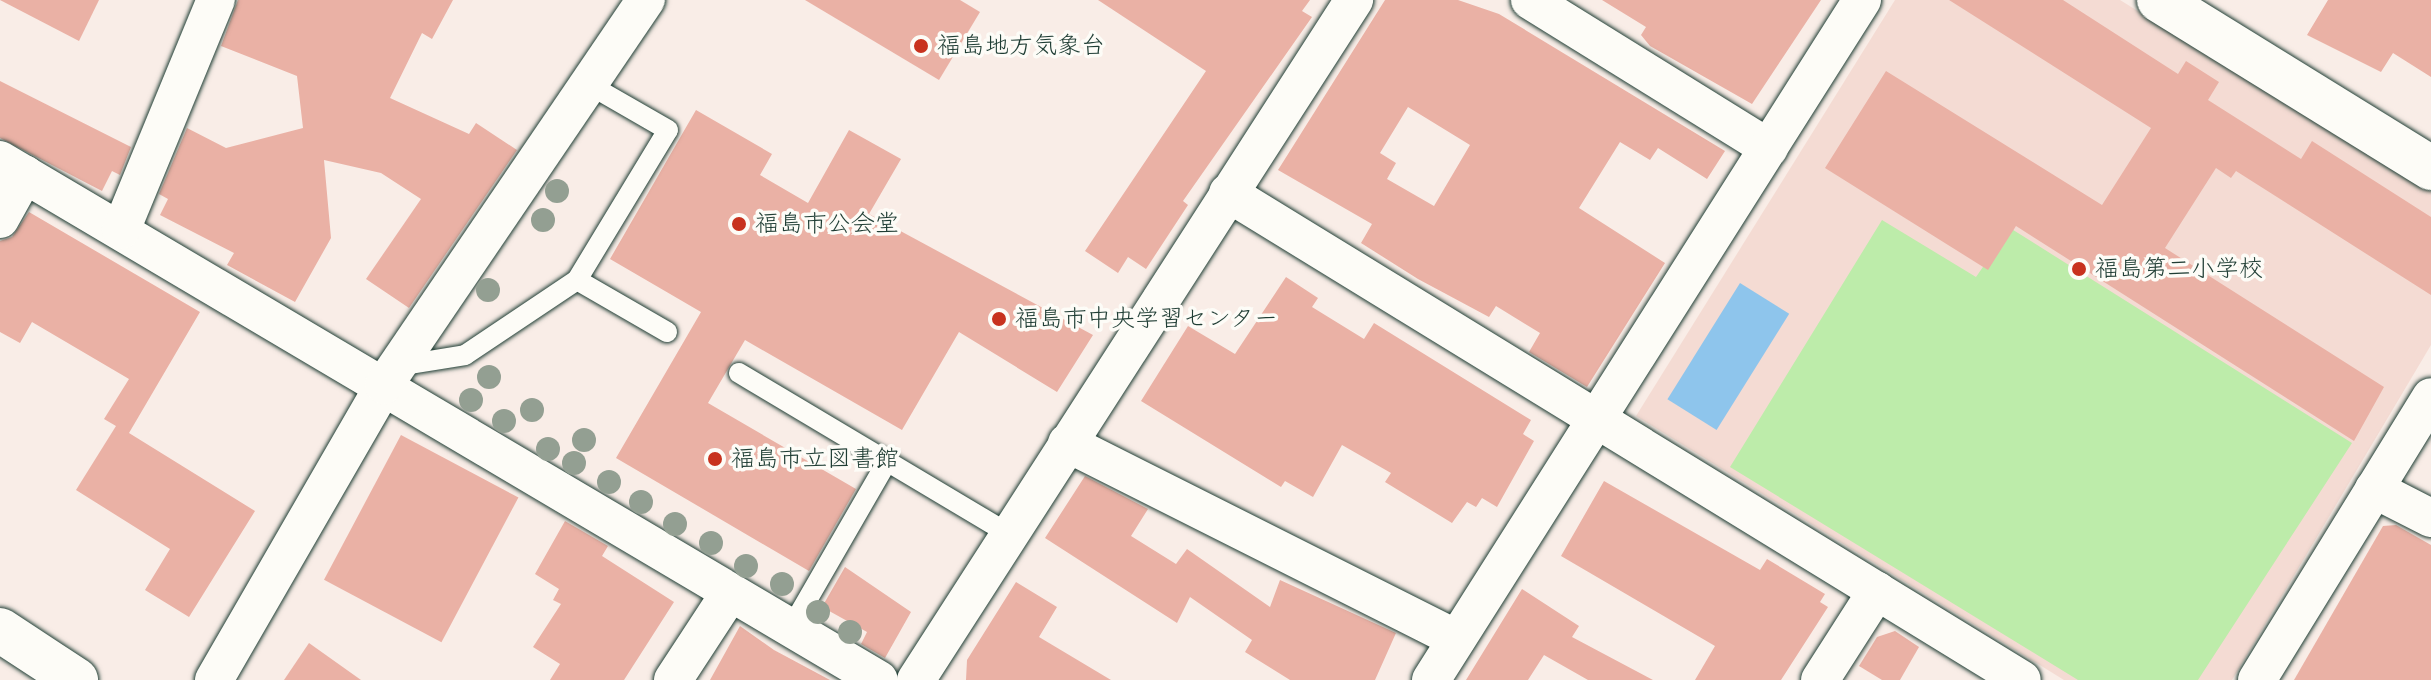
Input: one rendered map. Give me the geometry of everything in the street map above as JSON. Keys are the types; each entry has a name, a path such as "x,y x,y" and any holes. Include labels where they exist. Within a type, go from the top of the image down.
{"street":[{"path":"121,230 216,0"},
{"path":"214,680 391,376 646,0"},
{"path":"1530,0 1769,148"},
{"path":"1431,680 1862,0"},
{"path":"2159,0 2431,168"},
{"path":"916,680 1350,1"},
{"path":"0,219 12,167 121,230 391,376 730,593 879,680"},
{"path":"1228,193 2022,680"},
{"path":"2257,680 2431,397"},
{"path":"1067,443 1456,639"},
{"path":"2374,489 2431,518"},
{"path":"1820,680 1877,591"},
{"path":"673,680 730,593"},
{"path":"0,630 76,680"}],"lane":[{"path":"391,376 465,355 577,280 668,130 588,84"},
{"path":"577,280 667,332"},
{"path":"739,373 1009,534"},
{"path":"791,628 888,460"}],"shaded area":[{"name":"福島第二小学校","path":"1895,0 2120,0 2431,192 2431,345 2232,680 2064,680 1636,416"}],"green space":[{"path":"1882,220 1976,277 2010,228 2352,443 2198,680 2078,680 1730,467"}],"water":[{"path":"1740,283 1789,314 1717,430 1667,399"}],"building":[{"path":"0,0 99,0 79,41"},
{"path":"238,0 453,0 432,39 422,33 390,98 469,134 476,123 517,150 409,308 366,279 421,199 381,173 324,160 331,238 295,302 227,265 234,253 160,215 168,199 159,194 187,128 226,148 303,128 297,76 221,46"},
{"name":"福島地方気象台","path":"805,0 960,0 980,12 939,80"},
{"path":"1098,0 1310,0 1302,11 1312,17 1183,201 1188,205 1146,269 1128,257 1118,273 1085,251 1206,71"},
{"path":"1385,0 1458,0 1499,14 1725,151 1707,179 1658,148 1650,160 1620,142 1579,208 1665,263 1587,387 1529,352 1540,333 1496,306 1489,317 1418,279 1361,243 1372,224 1278,170","holes":["1408,107 1470,145 1434,206 1387,179 1396,163 1380,153"]},
{"path":"1602,0 1821,0 1752,104 1650,46 1641,35 1646,27"},
{"path":"1949,0 2063,0 2178,74 2186,61 2219,82 2208,100 2301,159 2312,141 2431,217 2431,295 2236,171 2231,178 2216,168 2165,248 2384,387 2354,441 2016,226 1988,270 1825,168 1886,71 2102,205 2151,128"},
{"path":"2328,0 2431,0 2431,77 2393,53 2381,72 2307,35"},
{"path":"0,81 131,147 120,175 112,171 102,191 0,138"},
{"path":"696,110 772,154 760,175 808,203 849,130 901,159 869,214 1093,335 1057,392 959,332 902,430 745,340 708,403 856,489 809,571 616,458 701,312 610,259"},
{"path":"29,212 200,312 129,433 255,511 189,617 145,590 170,549 76,490 116,426 104,419 129,379 32,322 20,343 0,332 0,241 12,237"},
{"path":"1286,277 1318,298 1312,307 1364,339 1374,323 1531,420 1523,434 1534,441 1497,507 1482,498 1476,507 1467,502 1452,523 1385,482 1391,473 1342,445 1313,497 1285,481 1281,487 1141,401 1188,326 1235,354"},
{"path":"401,435 518,497 441,642 324,580"},
{"path":"1085,476 1148,509 1131,536 1176,564 1187,549 1270,607 1280,580 1396,633 1375,680 1290,680 1245,652 1252,640 1190,597 1177,623 1045,538"},
{"path":"1604,481 1760,570 1767,559 1825,594 1820,602 1828,607 1781,680 1695,680 1715,646 1561,556"},
{"path":"565,521 608,546 602,556 674,602 624,680 550,680 560,664 533,647 561,604 553,600 559,589 535,574"},
{"path":"2396,525 2431,545 2431,680 2294,680 2383,526"},
{"path":"845,567 911,612 885,658 861,644 867,632 822,607"},
{"path":"1016,582 1057,607 1039,637 1111,680 966,680 967,660"},
{"path":"1522,589 1579,626 1572,637 1653,680 1588,680 1544,655 1528,680 1466,680"},
{"path":"740,626 774,650 830,680 710,680"},
{"path":"1895,631 1919,647 1900,680 1882,680 1859,666 1877,637"},
{"path":"309,643 361,680 284,680"}],"place":[{"name":"福島地方気象台","path":"921,46"},
{"name":"福島市公会堂","path":"739,224"},
{"name":"福島第二小学校","path":"2079,269"},
{"name":"福島市中央学習センター","path":"999,319"},
{"name":"福島市立図書館","path":"715,459"}]}
